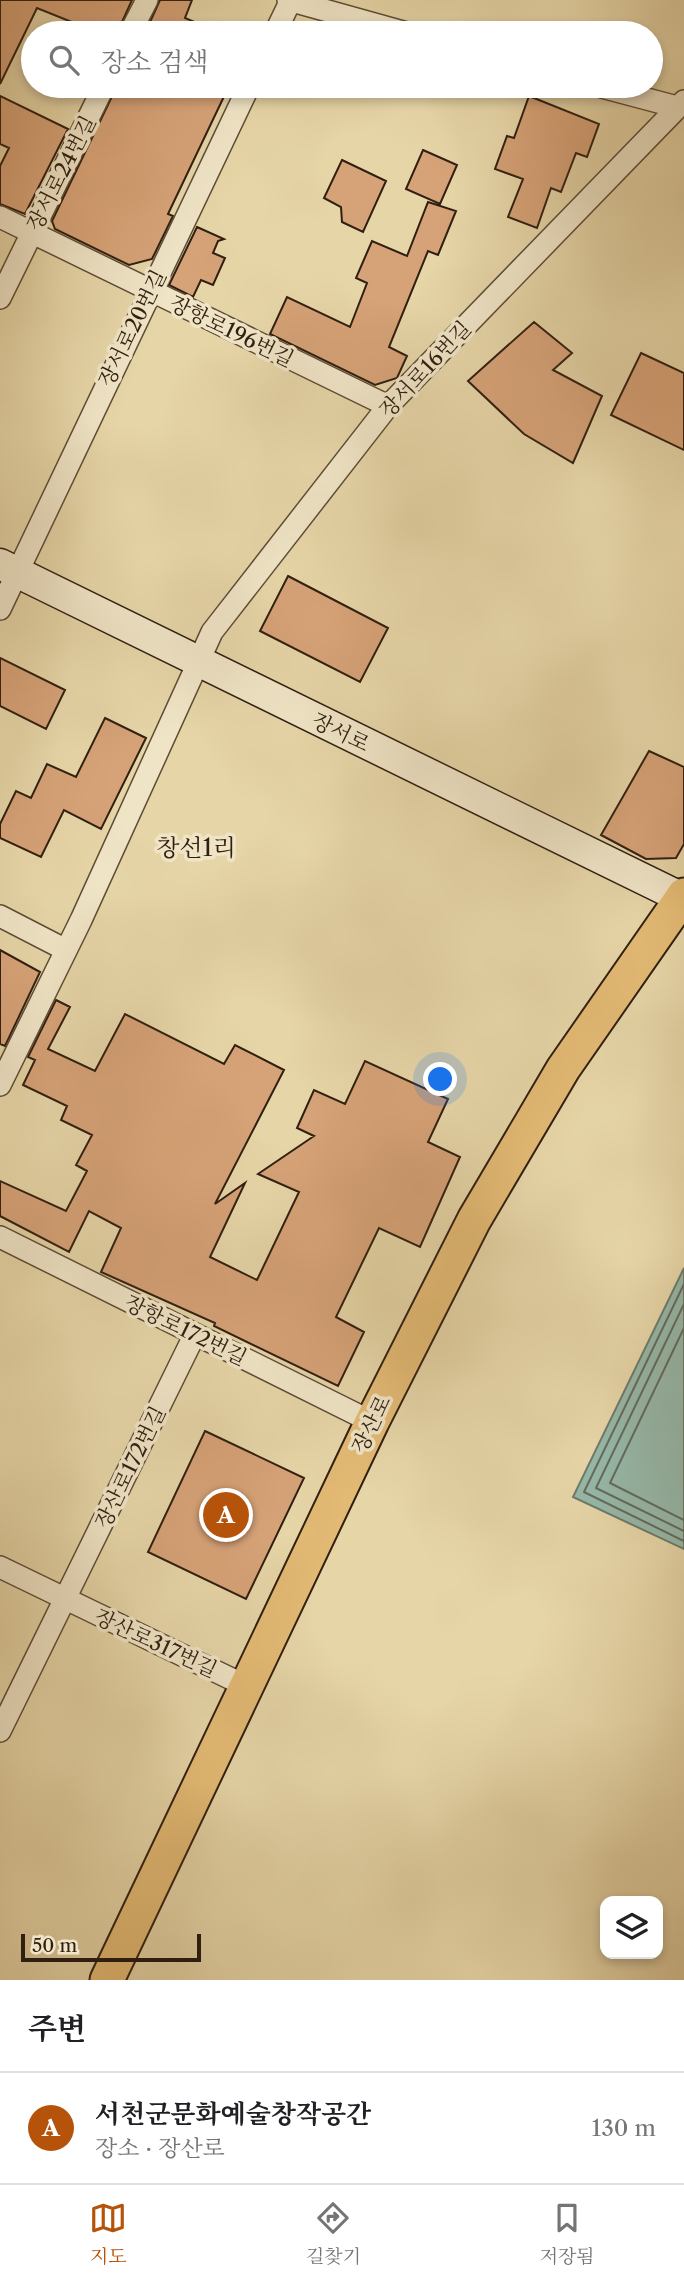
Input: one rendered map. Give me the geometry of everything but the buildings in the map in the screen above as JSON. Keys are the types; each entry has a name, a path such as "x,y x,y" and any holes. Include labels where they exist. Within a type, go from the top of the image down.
{"main road":[{"name":"장서로","path":"8,568 683,897"},
{"name":"장산로","path":"107,1980 372,1422 474,1220 563,1069 683,897"}],"street":[{"path":"136,21 147,0"},
{"path":"280,21 290,0 364,21"},
{"name":"장서로24번길","path":"0,298 98,98"},
{"name":"장서로20번길","path":"0,610 8,568 149,291 243,98"},
{"path":"653,98 680,104"},
{"name":"장서로16번길","path":"0,1085 66,950 212,632 388,406 680,104"},
{"name":"장항로196번길","path":"0,217 388,406"},
{"path":"0,916 66,950"},
{"name":"장항로172번길","path":"0,1237 372,1422"},
{"name":"장산로172번길","path":"65,1600 195,1334"},
{"name":"장산로317번길","path":"0,1567 246,1686"},
{"path":"0,1731 65,1600"}],"water":[{"path":"684,1268 684,1549 573,1497"}],"place":[{"name":"서천군문화예술창작공간","path":"226,1515"}],"district":[{"name":"창선1리","path":"196,847"}]}
